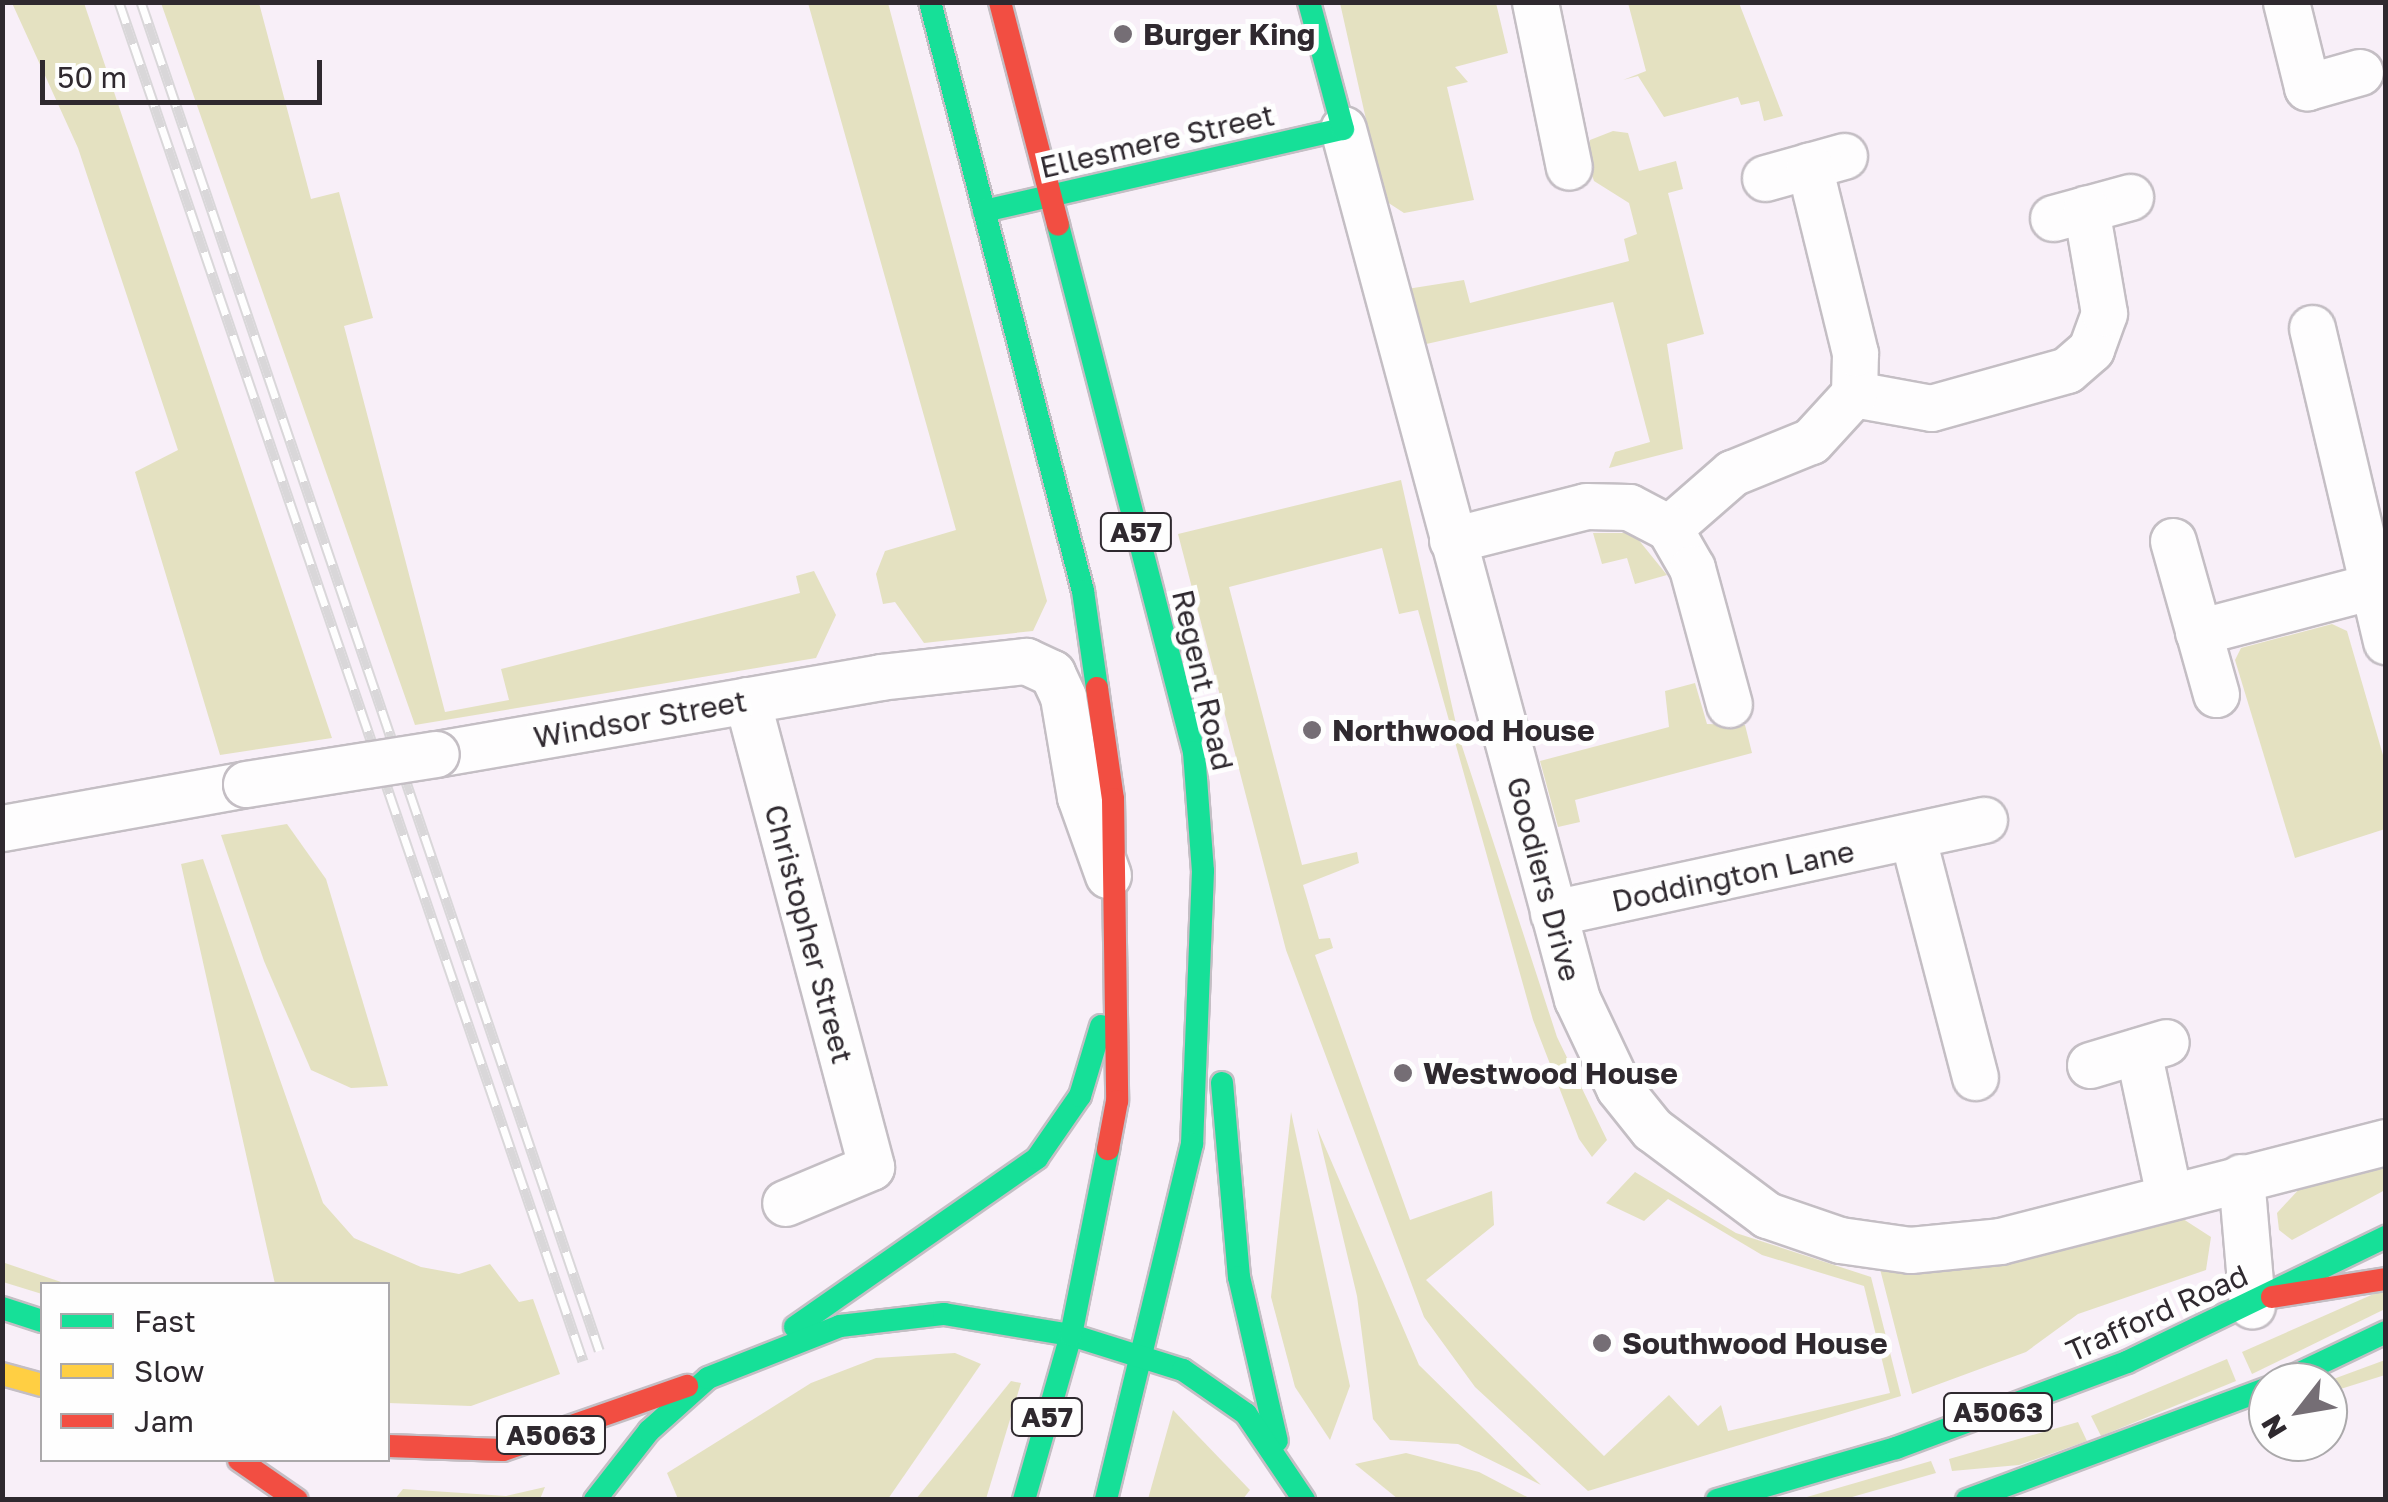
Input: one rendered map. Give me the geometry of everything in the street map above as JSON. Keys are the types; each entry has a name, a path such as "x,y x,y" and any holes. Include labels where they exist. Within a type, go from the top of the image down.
{"main road":[{"name":"A57","path":"930,2 1083,592 1107,723 1122,957 1116,1100 1070,1335 1024,1500"},
{"name":"Regent Road","path":"1000,2 1194,752 1203,871 1192,1144 1106,1500"},
{"name":"Goodiers Drive","path":"1309,2 1343,129"},
{"name":"Ellesmere Street","path":"984,210 1343,129"},
{"path":"1028,230 1048,196"},
{"name":"A57","path":"1083,592 1097,523"},
{"name":"A57","path":"1203,871 1238,1277 1256,1379 1289,1467"},
{"name":"A57","path":"746,1359 992,1197 1037,1158 1080,1096 1122,957"},
{"name":"Trafford Road","path":"1717,1500 1962,1425 2260,1301 2386,1237"},
{"name":"A5063","path":"2260,1301 2386,1279"},
{"path":"2,1308 40,1320"},
{"path":"595,1500 649,1431 708,1378 746,1359 840,1326 932,1314 1070,1335 1142,1356 1218,1391 1289,1467 1327,1500"},
{"path":"2322,1362 2386,1332"},
{"path":"2,1374 40,1384"},
{"name":"A5063","path":"390,1446 503,1450 708,1378"},
{"name":"A5063","path":"1967,1500 2099,1458 2248,1396"},
{"path":"242,1462 297,1500"},
{"path":"1289,1467 1304,1500"}],"street":[{"path":"1535,2 1569,167"},
{"path":"2286,2 2307,87 2360,72"},
{"name":"Goodiers Drive","path":"1343,129 1577,999 1619,1088 1706,1178 1768,1215 1871,1246 1952,1249 2386,1142"},
{"path":"1668,528 1732,472 1811,440 1854,394 1856,353 1827,161 1765,178"},
{"path":"1854,394 1931,408 2066,370 2091,349 2104,313 2069,214 2130,196"},
{"path":"2312,328 2368,587 2386,641"},
{"path":"1452,540 1586,506 1630,507 1668,528 1692,568 1728,704"},
{"path":"2173,541 2216,694"},
{"path":"2198,632 2368,587"},
{"name":"Windsor Street","path":"2,828 880,677 1026,661 1052,673 1076,738 1093,844 1115,890"},
{"name":"Christopher Street","path":"747,700 871,1168 785,1203"},
{"name":"Doddington Lane","path":"1553,913 1913,839 1984,820"},
{"path":"1913,839 1975,1077"},
{"path":"2090,1065 2153,1046 2170,1196"},
{"path":"2242,1176 2260,1301"}],"shaded area":[{"path":"12,3 84,3 332,738 220,755 135,472 178,450 78,148"},
{"path":"161,3 259,3 311,199 339,192 373,318 344,326 445,712 509,700 501,669 800,593 796,576 814,571 836,615 816,658 415,725"},
{"path":"808,3 888,3 1047,601 1033,631 924,643 895,602 883,604 876,574 885,551 956,530"},
{"path":"1340,3 1496,3 1508,53 1455,67 1468,82 1447,87 1474,200 1404,213 1384,200"},
{"path":"1628,3 1739,3 1783,116 1764,121 1759,101 1741,105 1738,97 1664,117 1638,76 1623,80 1646,71"},
{"path":"1613,131 1628,133 1639,171 1676,161 1683,189 1668,193 1704,334 1667,344 1683,449 1609,468 1615,452 1650,442 1613,302 1422,345 1407,289 1464,280 1470,303 1629,261 1624,239 1637,234 1629,203 1594,181 1586,158 1590,140"},
{"path":"1401,480 1459,737 1557,1037 1607,1140 1592,1157 1579,1139 1533,1020 1418,610 1399,614 1382,548 1229,587 1302,865 1357,852 1359,863 1303,885 1319,939 1330,938 1333,948 1315,955 1410,1220 1492,1191 1494,1225 1426,1280 1604,1456 1669,1395 1698,1426 1721,1405 1728,1431 1890,1393 1864,1286 1762,1255 1668,1199 1644,1221 1606,1203 1635,1172 1736,1233 1871,1277 1901,1396 1588,1491 1475,1387 1424,1317 1286,950 1178,534"},
{"path":"1593,533 1633,533 1667,575 1635,584 1627,558 1602,564"},
{"path":"2332,624 2347,631 2385,762 2385,829 2295,858 2235,660 2241,648"},
{"path":"1695,683 1707,724 1745,725 1752,753 1575,800 1580,822 1558,827 1540,761 1669,727 1665,691"},
{"path":"287,824 326,879 388,1086 351,1088 311,1070 264,961 221,835"},
{"path":"203,859 323,1203 354,1238 421,1267 459,1274 490,1264 519,1302 533,1299 560,1374 471,1406 390,1403 390,1282 275,1282 181,864"},
{"path":"1291,1112 1350,1386 1330,1440 1295,1387 1271,1297"},
{"path":"1317,1128 1419,1365 1541,1485 1458,1444 1390,1440 1373,1419 1357,1296"},
{"path":"2385,1162 2385,1190 2292,1240 2279,1230 2277,1213 2302,1186"},
{"path":"2180,1217 2211,1237 2206,1270 2078,1314 2026,1352 1912,1394 1880,1269"},
{"path":"2,1262 61,1282 40,1282 40,1293 3,1282"},
{"path":"2385,1289 2385,1309 2277,1362 2248,1362 2248,1365 2242,1352"},
{"path":"955,1353 981,1364 888,1499 678,1499 667,1473 811,1383 876,1358"},
{"path":"2227,1359 2236,1381 2101,1436 2091,1416"},
{"path":"2385,1360 2385,1375 2348,1387 2348,1374"},
{"path":"1011,1381 1021,1383 986,1499 916,1499"},
{"path":"1173,1410 1250,1490 1243,1499 1148,1499"},
{"path":"2078,1422 2087,1441 2019,1465 1952,1471 1949,1459"},
{"path":"1406,1453 1479,1472 1531,1499 1398,1499 1355,1464"},
{"path":"1931,1461 1936,1473 1845,1499 1800,1499"},
{"path":"545,1487 540,1499 395,1499 403,1489 506,1496"}],"railway":[{"path":"119,2 583,1361"},
{"path":"141,2 599,1350"}],"traffic: fast":[{"path":"930,2 1083,591 1097,688"},
{"path":"984,211 1343,129 1309,2"},
{"path":"1058,225 1194,752 1203,871 1192,1144 1106,1500"},
{"path":"795,1327 1037,1158 1080,1096 1101,1026"},
{"path":"1222,1083 1239,1277 1277,1441"},
{"path":"1024,1500 1071,1335 1108,1149"},
{"path":"1717,1500 1896,1448 2127,1362 2386,1237"},
{"path":"2,1308 40,1320"},
{"path":"595,1500 649,1431 708,1378 840,1326 944,1314 1071,1335 1183,1370 1246,1414 1304,1500"},
{"path":"2323,1362 2386,1332"},
{"path":"1967,1500 2248,1395"}],"traffic: slow":[{"path":"2,1374 40,1384"}],"traffic: jam":[{"path":"1000,2 1058,225"},
{"path":"1097,688 1113,799 1117,1101 1108,1149"},
{"path":"2272,1297 2386,1279"},
{"path":"390,1446 503,1450 687,1386"},
{"path":"242,1462 297,1500"}],"place":[{"name":"Burger King","path":"1123,34"},
{"name":"Northwood House","path":"1312,730"},
{"name":"Westwood House","path":"1403,1073"},
{"name":"Southwood House","path":"1602,1343"}]}
